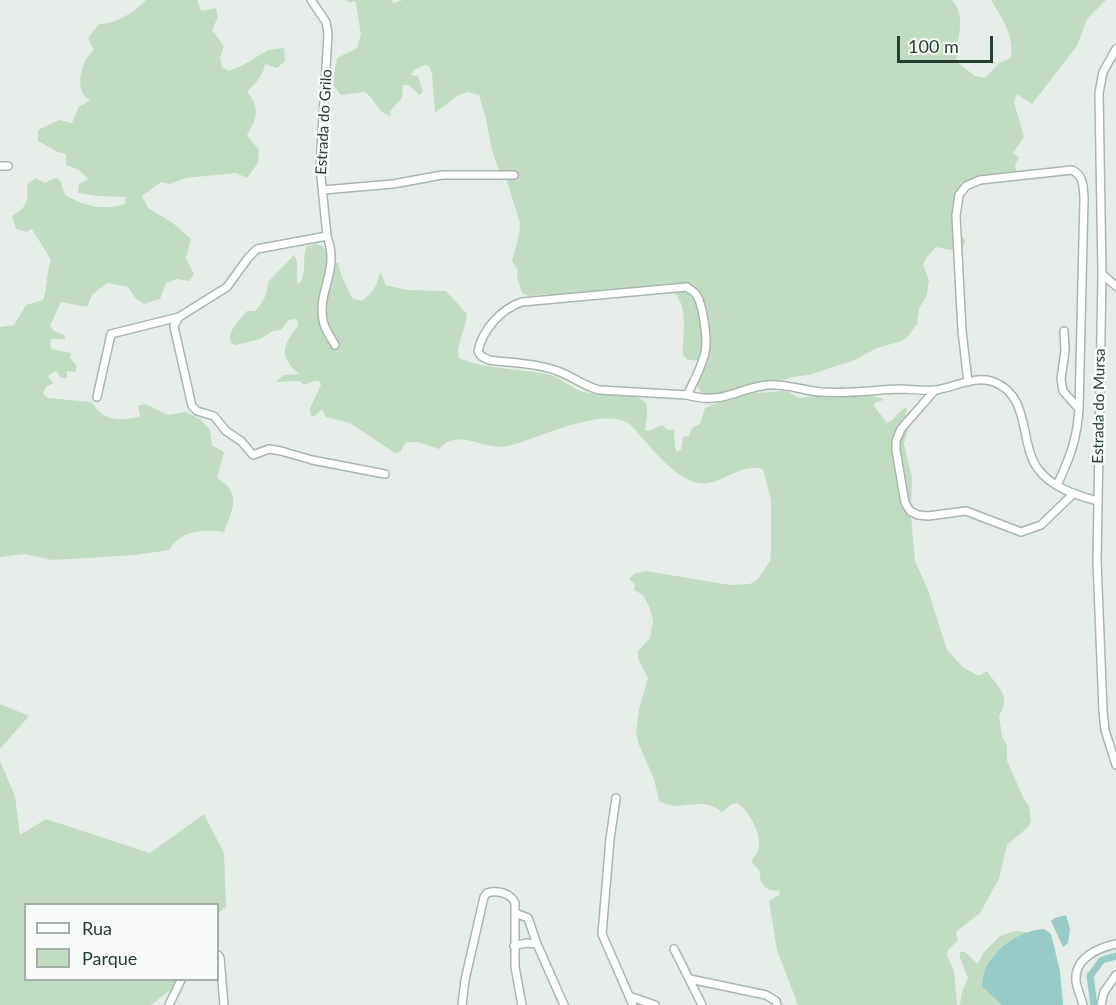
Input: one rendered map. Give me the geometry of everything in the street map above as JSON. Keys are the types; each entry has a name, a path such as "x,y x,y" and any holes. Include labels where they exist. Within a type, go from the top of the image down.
{"street":[{"name":"Estrada do Grilo","path":"311,0 326,22 328,34 320,167 327,236 333,260 323,303 322,318 335,345"},
{"name":"Estrada do Mursa","path":"1116,49 1103,72 1099,93 1102,274 1097,501 1103,711 1105,730 1116,765"},
{"path":"968,382 962,331 956,216 959,195 966,186 980,180 1072,170 1078,173 1083,180 1084,198 1078,429 1073,450 1057,485"},
{"path":"322,190 393,184 442,175 514,176"},
{"path":"97,397 111,334 179,317 227,287 257,249 327,236"},
{"path":"1102,274 1116,286"},
{"path":"687,395 706,350 705,330 699,302 695,292 687,287 522,302 510,306 503,312 480,340 478,351 489,360 559,371 588,387 599,390 687,395 701,399 727,397 768,385 835,393 935,390 968,382 992,382 1007,391 1021,412 1033,460 1038,469 1072,494 1097,501"},
{"path":"179,317 176,321 175,332 192,406 197,411 214,416 225,431 242,441 253,455 269,449 385,474"},
{"path":"1064,331 1065,351 1061,379 1063,391 1079,409"},
{"path":"935,390 901,429 896,441 905,503 909,511 928,516 966,511 1021,532 1041,525 1072,494"},
{"path":"616,798 602,934 633,1005"},
{"path":"462,1005 465,980 484,897 490,892 511,896 515,903 515,967 522,1005"},
{"path":"515,913 528,918 564,1005"},
{"path":"514,946 526,943 537,944"},
{"path":"1083,1005 1076,981 1077,969 1083,959 1094,951 1116,944"},
{"path":"674,949 702,1005"},
{"path":"219,958 224,1005"},
{"path":"1101,1005 1104,992 1116,975"},
{"path":"690,979 773,997 777,1005"},
{"path":"169,1005 181,981"},
{"path":"628,996 655,1005"}],"green space":[{"path":"146,0 197,0 201,11 216,8 218,17 212,30 224,46 220,58 222,67 229,71 268,50 284,48 285,61 277,68 265,64 259,79 247,91 254,103 256,113 247,135 259,150 258,163 247,178 236,173 186,178 170,184 161,182 142,196 148,208 173,223 191,239 186,258 194,274 189,281 177,279 166,283 160,299 144,304 136,299 128,287 107,283 92,295 87,307 61,302 50,326 54,331 64,335 66,339 52,339 51,349 71,353 70,358 77,366 75,372 67,371 67,378 61,378 56,371 48,376 53,383 46,387 43,394 48,398 91,402 105,416 114,419 140,416 138,406 145,404 168,415 186,412 200,419 210,430 212,445 224,452 217,478 225,483 233,495 232,509 224,532 193,532 180,538 169,550 136,555 52,560 25,554 0,557 0,327 14,325 26,305 43,300 51,260 32,229 27,232 16,229 12,216 24,206 27,199 27,184 36,178 45,183 55,178 60,180 65,195 87,205 109,207 125,204 126,197 78,193 79,184 88,179 79,170 66,165 66,154 38,141 38,130 59,120 72,123 79,106 90,101 83,94 80,83 84,64 94,50 88,38 99,24 112,22 125,16"},
{"path":"346,0 392,0 393,3 403,0 952,0 960,15 957,62 975,76 985,78 999,63 1011,58 1009,34 991,0 1106,0 1087,19 1077,46 1032,104 1017,94 1014,102 1024,137 1013,153 1019,158 1015,164 1016,171 1003,179 974,186 959,194 959,233 965,240 964,245 959,250 936,247 927,257 923,265 929,280 927,295 919,309 917,324 909,335 902,341 877,348 855,360 809,375 792,377 745,394 782,391 799,398 829,394 842,386 853,393 882,398 883,400 875,403 874,406 887,423 907,407 906,414 910,422 904,444 912,478 911,516 915,561 928,590 947,650 963,667 977,675 987,671 1002,692 1004,702 999,716 1002,736 1007,746 1007,761 1029,806 1031,821 1028,827 1007,845 999,879 980,913 956,932 958,940 948,950 947,955 954,971 957,1005 798,1005 777,950 769,901 779,895 780,891 765,887 761,882 759,870 752,863 758,850 759,837 750,817 737,803 722,812 706,805 675,806 659,801 654,779 636,733 639,709 648,678 638,659 638,651 650,638 653,621 650,608 643,595 634,590 635,584 629,579 634,574 646,571 730,585 750,584 758,579 770,561 771,551 771,500 763,469 746,469 714,482 698,483 674,471 630,425 615,418 584,421 507,446 497,447 455,440 439,449 417,442 406,442 400,452 395,453 350,423 326,417 322,409 315,416 311,416 310,408 321,385 319,381 304,385 299,381 275,382 284,375 299,374 288,362 285,350 298,326 297,319 289,320 281,330 273,331 260,339 232,344 230,335 234,326 247,311 255,311 263,301 268,282 294,255 297,261 297,282 299,284 303,275 307,246 316,244 323,246 332,263 338,263 352,298 362,301 366,298 376,285 380,272 386,285 406,290 446,291 467,314 458,349 459,358 492,367 547,374 584,392 626,394 641,399 647,404 645,430 649,431 662,425 668,430 674,429 677,452 681,450 683,437 689,436 692,428 700,424 705,408 726,399 701,392 696,384 700,361 688,360 683,355 683,312 678,297 672,291 562,297 547,294 529,296 522,293 517,277 518,270 512,261 520,223 506,178 495,160 479,95 468,92 457,96 435,113 432,74 429,66 425,65 414,70 411,75 418,76 423,92 419,95 409,85 403,85 402,98 390,111 391,116 383,112 365,92 341,95 330,81 335,71 337,58 357,48 361,35 356,3"},
{"path":"0,704 29,716 0,749"},
{"path":"0,761 15,796 20,835 46,819 150,853 204,814 224,853 226,907 219,913 219,903 24,903 24,981 176,981 174,987 151,1005 0,1005"},
{"path":"1016,931 1026,932 1015,1005 960,1005 968,978 960,952 965,952 978,964 983,953 1000,936"}],"water":[{"path":"1066,915 1070,929 1068,943 1063,947 1051,921"},
{"path":"1044,929 1051,934 1060,971 1063,1005 1002,1005 982,986 986,968 996,953 1010,941 1026,933"}],"waterway":[{"path":"1094,1005 1090,976 1102,960 1116,956"}]}
